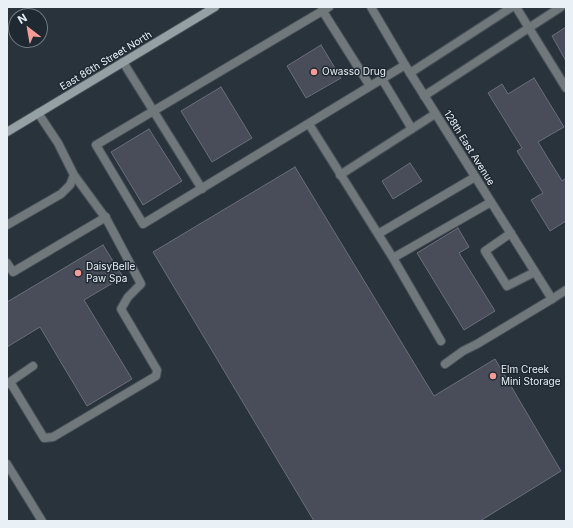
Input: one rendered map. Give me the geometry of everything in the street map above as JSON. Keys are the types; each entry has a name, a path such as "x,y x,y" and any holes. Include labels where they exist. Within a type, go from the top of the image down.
{"main road":[{"name":"East 86th Street North","path":"7,132 215,7"}],"street":[{"name":"128th East Avenue","path":"371,7 435,114 552,299"},
{"path":"410,73 512,7"},
{"path":"516,7 566,88"},
{"path":"424,96 561,7"},
{"path":"370,86 325,9 96,145 143,224 405,65"},
{"path":"123,62 202,189"},
{"path":"382,79 412,129"},
{"path":"33,366 8,383 44,438 53,437 156,376 157,370 121,309 128,297 141,284 106,218 74,175 58,143 38,113"},
{"path":"340,175 435,114"},
{"path":"309,124 393,258 441,341"},
{"path":"7,225 61,194 70,185 74,175"},
{"path":"378,234 475,177"},
{"path":"393,258 490,202"},
{"path":"7,263 13,272 106,218"},
{"path":"511,233 485,251 507,286 535,272"},
{"path":"445,364 463,351 566,290"},
{"path":"7,464 42,521"}],"building":[{"path":"566,27 566,61 552,36"},
{"name":"Owasso Drug","path":"321,45 341,78 306,98 287,66"},
{"path":"534,78 564,127 538,142 562,181 566,178 566,221 550,231 531,200 543,193 517,151 522,148 488,93 502,84 508,94"},
{"path":"221,87 252,138 212,162 181,111"},
{"path":"149,129 182,181 143,205 111,152"},
{"path":"410,163 422,181 393,199 382,181"},
{"path":"295,167 434,396 495,359 561,471 480,521 314,521 153,252"},
{"path":"458,228 469,247 459,253 495,311 464,330 417,253"},
{"path":"103,245 123,277 84,300 132,379 87,406 40,327 7,347 7,302"}],"place":[{"name":"Owasso Drug","path":"314,72"},
{"name":"DaisyBelle Paw Spa","path":"78,273"},
{"name":"Elm Creek Mini Storage","path":"493,376"}]}
